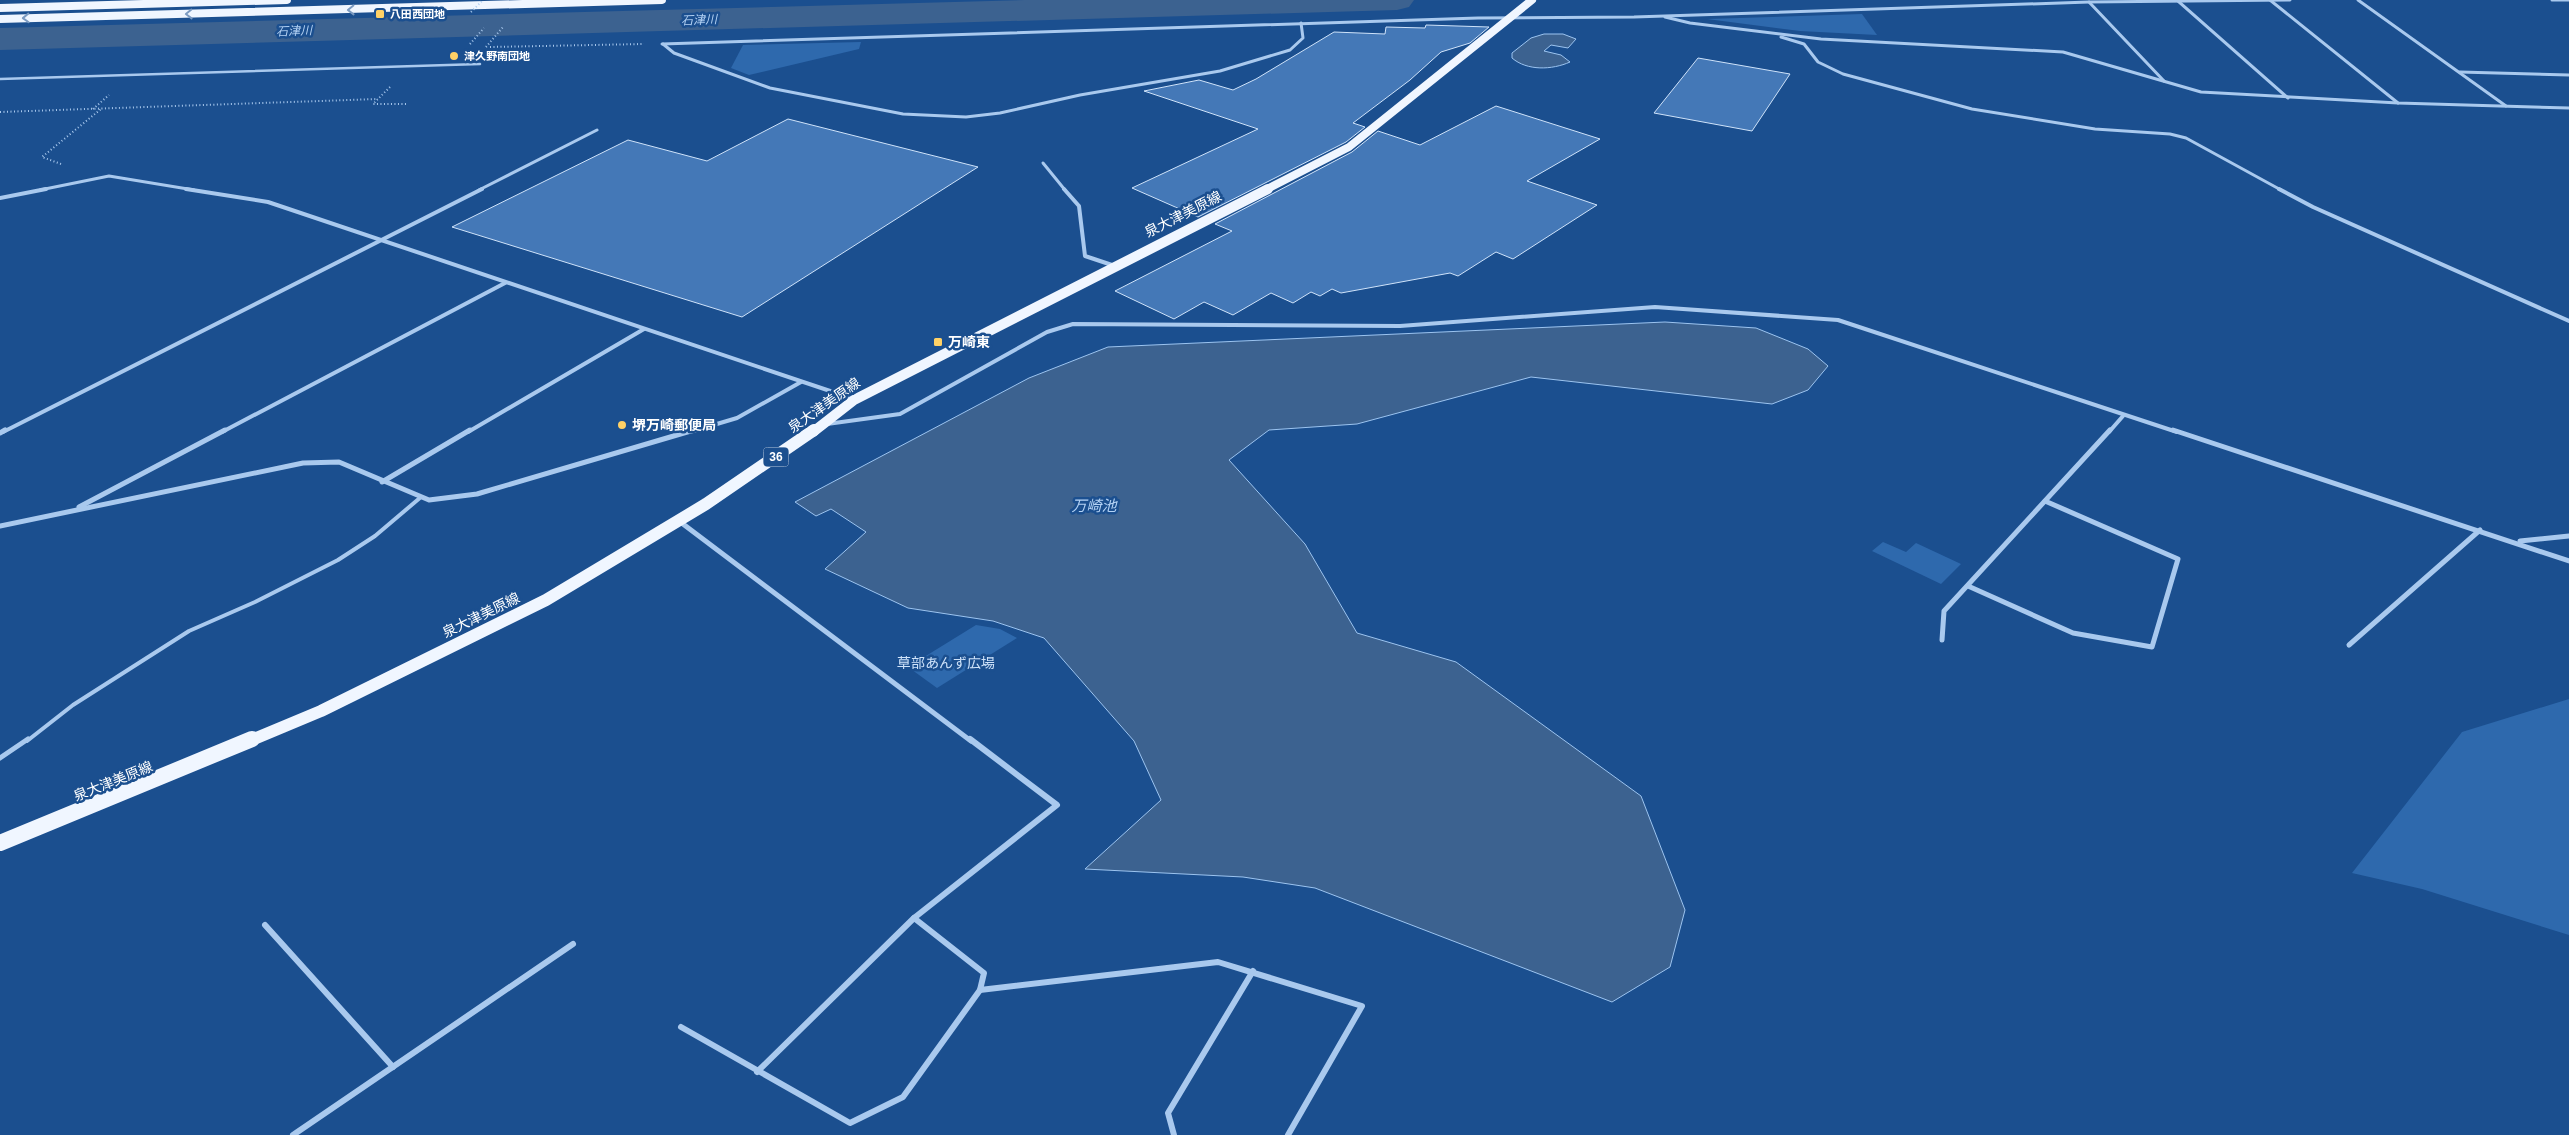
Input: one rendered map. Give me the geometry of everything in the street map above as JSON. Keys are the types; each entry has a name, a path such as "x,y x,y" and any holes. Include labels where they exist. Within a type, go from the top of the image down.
{"main road":[{"path":"0,8 287,0"},
{"path":"0,19 662,0"},
{"name":"泉大津美原線","path":"0,843 321,711 546,600 679,520 824,424 854,400 1349,147 1532,0"}],"street":[{"path":"2178,0 2288,98"},
{"path":"2270,0 2398,103"},
{"path":"1301,22 1303,38 1290,50 1269,58 1220,71 1080,95 1000,113 966,117 903,114 770,88 674,53 662,44 1172,27 1301,22 1514,15 1657,15 2089,2 2290,0"},
{"path":"2358,0 2506,106"},
{"path":"2552,0 2569,0"},
{"path":"2089,2 2165,82"},
{"path":"1657,15 1690,23 1821,39 2063,52 2201,92 2398,103 2569,108"},
{"path":"1769,32 1804,44 1818,62 1843,74 1972,109 2095,129 2170,134 2186,138 2313,206 2569,321"},
{"path":"2459,72 2569,75"},
{"path":"0,433 597,130"},
{"path":"1043,163 1079,206 1085,256 1115,266"},
{"path":"0,198 109,176 268,202 854,400"},
{"path":"72,511 504,282"},
{"path":"824,424 900,414 1047,332 1073,324 1400,326 1655,307 1838,320 2124,416 2517,542 2569,561"},
{"path":"382,482 644,329"},
{"path":"0,526 303,463 339,462 382,482 429,500 477,494 737,418 801,382"},
{"path":"1942,640 1944,611 2124,416"},
{"path":"1968,586 2073,634 2152,647 2178,559 2045,501"},
{"path":"679,520 1057,805 914,918 757,1072"},
{"path":"2349,645 2480,530"},
{"path":"2517,542 2569,536"},
{"path":"681,1027 757,1072 850,1123 903,1097 980,990 984,973 914,918"},
{"path":"265,925 394,1067"},
{"path":"293,1135 573,944"},
{"path":"980,990 1218,962 1253,971 1362,1006 1288,1135"},
{"path":"1174,1135 1168,1113 1253,971"}],"lane":[{"path":"0,78 480,64"},
{"path":"0,758 20,746 74,705 189,631 255,602 338,560 375,536 422,497"}],"path":[{"path":"471,12 482,0"},
{"path":"406,104 372,104 409,66"},
{"path":"0,112 378,99"},
{"path":"83,181 69,167 42,157 102,108"}],"green space":[{"path":"1862,14 1877,35 1800,31 1707,19"},
{"path":"861,42 859,49 749,75 731,68 743,45"},
{"path":"1883,542 1906,552 1916,543 1961,564 1941,584 1872,551"},
{"name":"草部あんず広場","path":"976,625 1000,629 1017,638 937,688 908,667"},
{"path":"2569,699 2569,935 2422,889 2352,873 2462,732"}],"water":[{"path":"1544,34 1563,34 1576,39 1568,48 1551,45 1544,51 1561,55 1570,62 1555,67 1540,68 1525,65 1512,58 1512,53 1531,38"},
{"name":"万崎池","path":"1665,322 1756,328 1808,349 1828,366 1808,390 1772,404 1531,377 1357,424 1269,430 1229,460 1305,544 1357,633 1456,662 1641,796 1685,910 1670,967 1612,1002 1315,888 1243,877 1085,869 1161,800 1134,741 1044,638 993,621 908,608 825,569 866,532 831,509 816,516 795,502 1029,378 1108,347"}],"building":[{"path":"1426,25 1489,27 1470,43 1441,52 1410,80 1353,123 1365,127 1346,142 1198,217 1132,188 1258,129 1144,91 1199,80 1233,90 1256,79 1334,32 1385,34 1386,27 1425,28"},
{"path":"1698,58 1790,74 1752,131 1654,113"},
{"path":"1496,106 1600,139 1527,181 1597,205 1513,259 1496,252 1458,276 1450,273 1341,293 1332,289 1320,296 1311,292 1293,303 1271,293 1233,315 1204,302 1174,319 1115,291 1232,231 1215,224 1352,152 1378,131 1420,145"},
{"path":"788,119 978,167 742,317 452,227 628,140 707,161"}],"waterway":[{"name":"石津川","path":"0,39 1397,0"}],"place":[{"name":"八田西団地","path":"380,14"},
{"name":"津久野南団地","path":"454,56"},
{"name":"万崎東","path":"938,342"},
{"name":"堺万崎郵便局","path":"622,425"}]}
